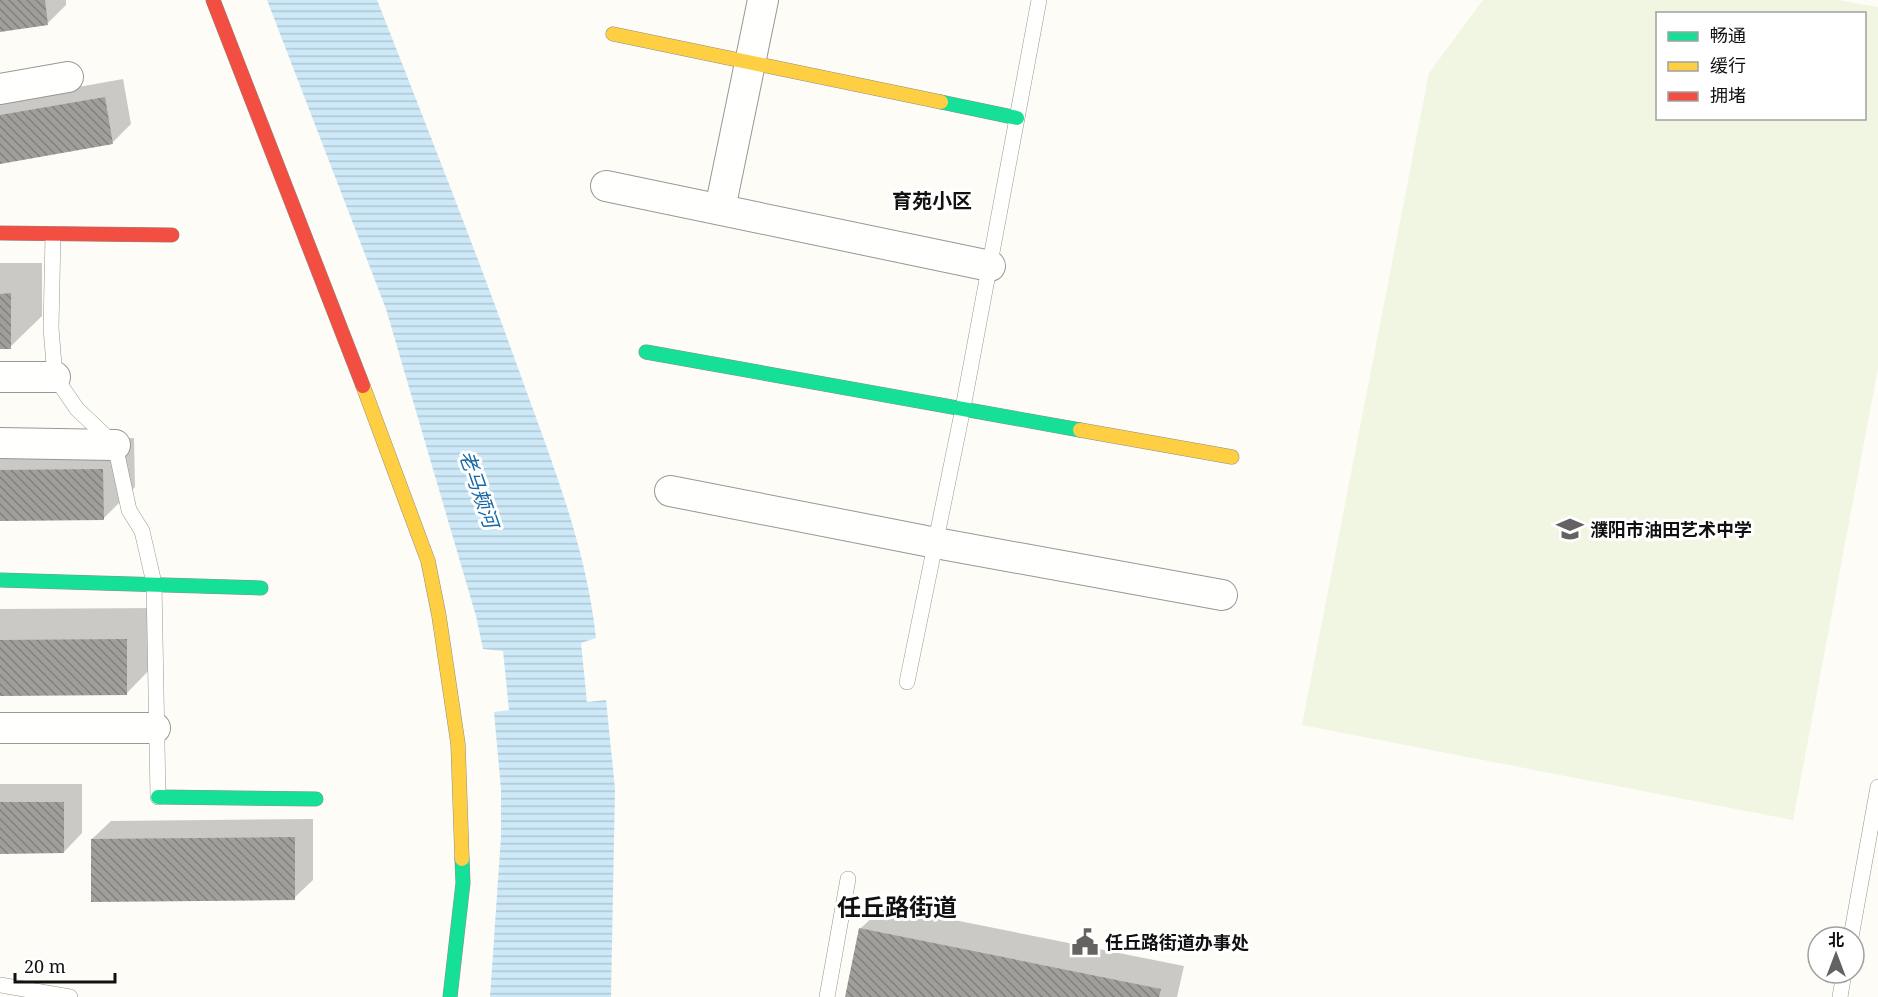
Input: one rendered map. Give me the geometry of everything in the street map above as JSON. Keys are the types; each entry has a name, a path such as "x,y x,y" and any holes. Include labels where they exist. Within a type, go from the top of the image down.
{"street":[{"path":"213,0 361,381 428,561 439,616 458,744 463,883 450,997"},
{"path":"720,209 763,0"},
{"path":"613,34 1017,118"},
{"path":"0,89 68,77"},
{"path":"606,186 990,266"},
{"path":"0,233 172,235"},
{"path":"646,352 1232,457"},
{"path":"0,377 55,377"},
{"path":"0,443 115,445"},
{"path":"670,491 936,543 1222,594"},
{"path":"0,580 261,588"},
{"path":"0,728 155,728"},
{"path":"158,797 316,799"}],"lane":[{"path":"907,682 963,408 1039,0"},
{"path":"53,235 51,328 55,377 77,409 115,445 129,510 142,531 154,583 158,797"},
{"path":"1853,925 1878,787"},
{"path":"826,997 848,879"},
{"path":"0,985 70,997"}],"green space":[{"name":"濮阳市油田艺术中学","path":"1483,0 1838,0 1878,7 1878,368 1793,820 1302,725 1429,73"}],"water":[{"name":"老马颊河","path":"267,0 377,0 472,243 559,481 578,543 592,606 596,638 581,643 587,702 606,700 615,788 611,997 490,997 501,836 501,789 494,712 509,710 503,651 483,649 476,616 386,309"}],"building":[{"path":"0,0 45,0 48,25 0,32"},
{"path":"105,97 113,144 0,164 0,115"},
{"path":"11,293 11,349 0,349 0,294"},
{"path":"103,469 104,520 0,521 0,470"},
{"path":"127,639 127,695 0,696 0,640"},
{"path":"0,802 64,802 64,853 0,854"},
{"path":"295,837 295,900 91,902 91,839"},
{"path":"859,928 1161,989 1159,997 845,997"}],"traffic: fast":[{"path":"941,102 1017,118"},
{"path":"646,352 1080,430"},
{"path":"0,580 261,588"},
{"path":"158,797 316,799"},
{"path":"450,997 463,883 462,859"}],"traffic: slow":[{"path":"613,34 941,102"},
{"path":"363,386 428,561 439,616 458,744 462,859"},
{"path":"1080,430 1232,457"}],"traffic: jam":[{"path":"213,0 363,386"},
{"path":"0,233 172,235"}],"place":[{"name":"濮阳市油田艺术中学","path":"1570,529"},
{"name":"任丘路街道办事处","path":"1085,942"}],"district":[{"name":"育苑小区","path":"932,200"},
{"name":"任丘路街道","path":"897,906"}]}
